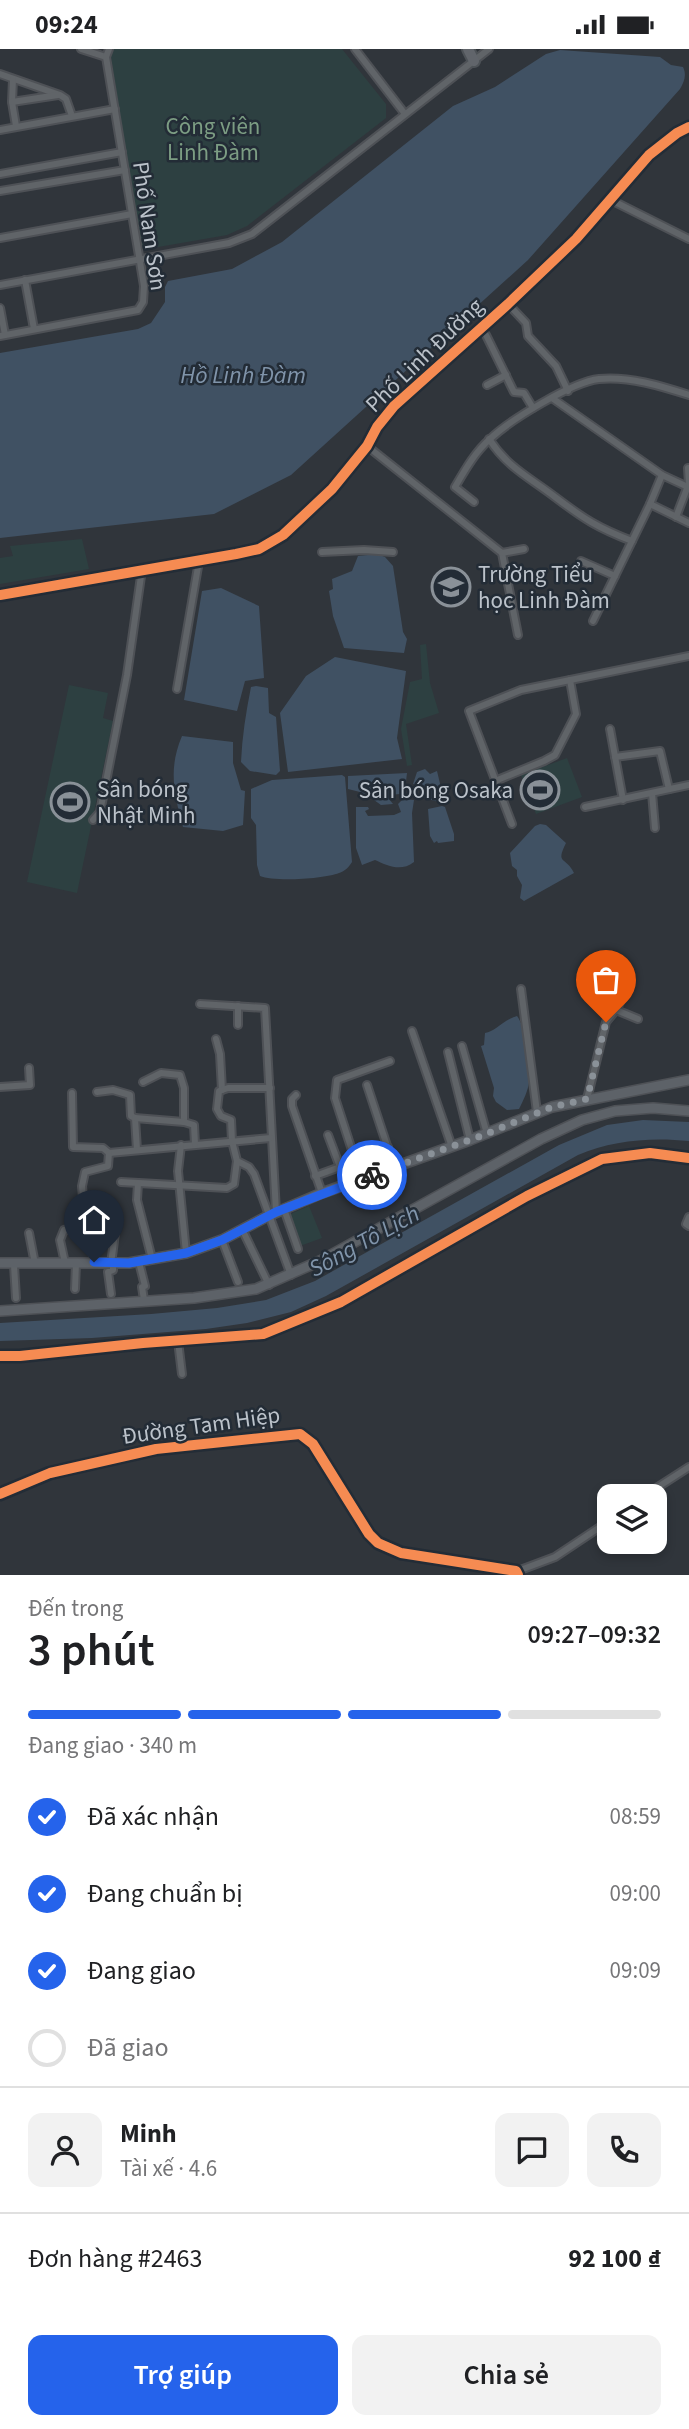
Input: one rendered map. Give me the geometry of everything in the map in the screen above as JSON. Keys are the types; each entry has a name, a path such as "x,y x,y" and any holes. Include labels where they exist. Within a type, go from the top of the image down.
{"main road":[{"path":"468,49 474,61"}],"street":[{"path":"80,49 106,57 109,49"},
{"path":"355,49 405,114"},
{"path":"0,285 229,243 252,234 489,49"},
{"name":"Phố Nam Sơn","path":"2,335 138,310 143,302 132,214 106,57"},
{"path":"0,74 60,95 66,99 72,116"},
{"path":"13,79 12,102 16,127"},
{"path":"12,102 60,95"},
{"path":"0,130 115,109"},
{"name":"Phố Linh Đường","path":"0,595 258,549 283,535 332,489 368,446 377,427 394,407 576,239 649,155 689,127"},
{"path":"0,174 122,152"},
{"path":"78,160 81,177"},
{"path":"49,166 52,182"},
{"path":"0,191 125,170"},
{"path":"18,171 20,187"},
{"path":"610,199 689,239"},
{"path":"0,238 132,214"},
{"path":"26,280 34,329"},
{"path":"508,304 526,323 528,335 556,366 568,391"},
{"path":"0,308 2,335"},
{"path":"480,329 486,335 514,391 524,393 533,408"},
{"path":"487,385 506,375"},
{"path":"474,502 455,487 470,463 489,439 552,398 596,379 621,379 652,384 689,395"},
{"path":"552,398 663,475 688,485"},
{"path":"489,439 516,471 567,508 600,529 632,541"},
{"path":"368,446 502,553 518,635"},
{"path":"676,517 688,485 688,468"},
{"path":"593,621 663,475"},
{"path":"650,503 689,523"},
{"path":"322,552 364,549 393,552"},
{"path":"502,553 524,549"},
{"path":"177,689 199,561"},
{"path":"581,561 615,576"},
{"path":"93,820 100,812 121,706 142,569"},
{"path":"512,824 469,711 521,690 689,656"},
{"path":"495,781 555,755 576,714 570,680"},
{"path":"610,729 623,800"},
{"path":"615,757 660,751 668,789"},
{"path":"585,807 689,785"},
{"path":"652,793 655,828"},
{"path":"587,1099 606,1022 616,1010 631,982"},
{"path":"521,989 537,1112"},
{"path":"200,1004 265,1007 276,1212 290,1275"},
{"path":"238,1025 239,1006"},
{"path":"616,1010 638,1019"},
{"path":"412,1031 452,1147"},
{"path":"121,1182 227,1188 234,1184 237,1161 231,1120 221,1116 218,1109 219,1091 222,1090 220,1054 216,1039"},
{"path":"462,1046 487,1134"},
{"path":"448,1052 470,1140"},
{"path":"361,1178 335,1098 337,1080 390,1061"},
{"path":"0,1087 30,1085 29,1068"},
{"path":"143,1082 161,1073 180,1075 184,1088 184,1122"},
{"path":"0,1263 112,1264 186,1253 222,1240 276,1212 322,1193 487,1134 537,1112 587,1099 689,1080"},
{"path":"367,1084 394,1167"},
{"path":"222,1090 270,1088"},
{"path":"97,1092 113,1090 130,1095 131,1116 135,1118 194,1125 195,1144"},
{"path":"72,1093 73,1147 103,1148 109,1153 271,1138"},
{"path":"296,1095 292,1099 292,1105 322,1193"},
{"path":"0,1311 227,1294 269,1285 541,1139 582,1120 628,1110 653,1108 689,1111"},
{"path":"135,1118 137,1150"},
{"path":"315,1176 340,1167 328,1135"},
{"path":"181,1145 179,1185 186,1253"},
{"path":"355,1159 388,1147"},
{"path":"65,1263 60,1240 64,1230 78,1227 76,1215 84,1209 82,1186 85,1172 108,1166 109,1153"},
{"path":"0,1356 263,1333 341,1302 527,1196 602,1159 650,1153 689,1158"},
{"path":"237,1161 254,1174 298,1249"},
{"path":"138,1184 137,1200 152,1259"},
{"path":"242,1229 269,1285"},
{"path":"29,1233 34,1264"},
{"path":"111,1294 108,1272 113,1270 115,1233"},
{"path":"222,1240 238,1282"},
{"path":"91,1244 94,1262"},
{"path":"139,1262 145,1286 142,1287 144,1300"},
{"path":"75,1289 76,1263"},
{"path":"14,1265 16,1298"},
{"path":"178,1341 182,1374"},
{"name":"Đường Tam Hiệp","path":"0,1494 50,1473 156,1449 300,1434 313,1444 377,1543 401,1553 514,1574"},
{"path":"663,1484 689,1467"},
{"path":"514,1574 555,1557 597,1529"}],"green space":[{"name":"Công viên Linh Đàm","path":"114,49 342,49 386,104 386,118 247,226 227,235 141,250 111,57"},
{"path":"82,539 89,569 0,584 0,558 13,556 10,546"},
{"path":"426,644 430,683 439,713 406,724 412,765 407,766 401,729 410,682 422,679 420,645"},
{"name":"Sân bóng Nhật Minh","path":"69,685 108,693 103,718 113,721 77,893 27,882"},
{"path":"567,758 582,797 536,814 521,775"},
{"path":"309,1206 322,1238 300,1246 288,1215"}],"water":[{"name":"Hồ Linh Đàm","path":"560,50 660,57 671,65 683,67 684,78 680,89 528,260 291,475 214,514 0,538 0,353 138,329 151,323 165,302 165,287 168,281 232,269 282,242 453,106 495,87 546,54"},
{"path":"377,554 385,557 393,566 403,632 407,639 404,653 344,648 333,616 329,591 333,589 332,579 352,571 358,556"},
{"path":"221,588 259,606 264,678 245,681 237,711 184,700 202,591"},
{"path":"335,657 406,671 397,738 402,759 288,772 280,713 306,676"},
{"path":"251,687 268,688 269,713 276,717 280,771 276,775 250,771 241,762"},
{"path":"182,736 233,742 233,763 241,790 245,791 243,825 223,831 183,827 174,781 175,759"},
{"path":"425,769 430,774 437,771 443,796 439,802 424,798 423,785 413,784 417,772"},
{"path":"407,773 405,790 400,794 389,795 393,804 381,805 374,800 373,794 361,795 360,792 348,789 348,776"},
{"path":"342,775 345,777 352,862 350,866 339,873 311,878 276,879 260,876 257,865 256,825 251,818 251,789 272,780"},
{"path":"403,799 414,800 414,862 404,867 390,866 375,860 362,865 356,848 356,807 368,807 365,811 368,816 394,815 401,812 398,804"},
{"path":"445,807 454,841 434,843 430,836 428,809"},
{"path":"540,824 546,825 566,843 561,855 574,873 524,901 520,898 522,885 517,870 512,866 510,853"},
{"path":"517,1016 527,1048 529,1082 519,1109 507,1110 496,1102 493,1096 494,1088 481,1046 484,1045 485,1033"},
{"path":"643,1120 689,1122 689,1141 632,1141 604,1146 578,1155 326,1296 291,1312 247,1323 206,1329 92,1338 0,1341 0,1323 151,1314 266,1300 315,1281 559,1145 607,1125"}],"cycle path":[{"path":"0,595 236,554 259,549 283,535 332,489 367,446 377,427 394,406 576,239 649,155 689,127"},
{"path":"0,1356 263,1334 341,1302 527,1196 602,1159 650,1153 689,1158"},
{"path":"0,1494 50,1473 156,1449 300,1434 313,1444 369,1534 378,1543 401,1553 516,1571 518,1575"}],"way so far":[{"path":"372,1175 481,1136 537,1112 587,1099 606,1022"}],"place":[{"name":"Trường Tiểu học Linh Đàm","path":"451,587"},
{"name":"Sân bóng Osaka","path":"540,790"},
{"name":"Sân bóng Nhật Minh","path":"70,802"}],"route":[{"path":"94,1262 129,1263 186,1253 222,1240 276,1212 372,1175"}],"water label":[{"name":"Sông Tô Lịch","path":"364,1241"}]}
